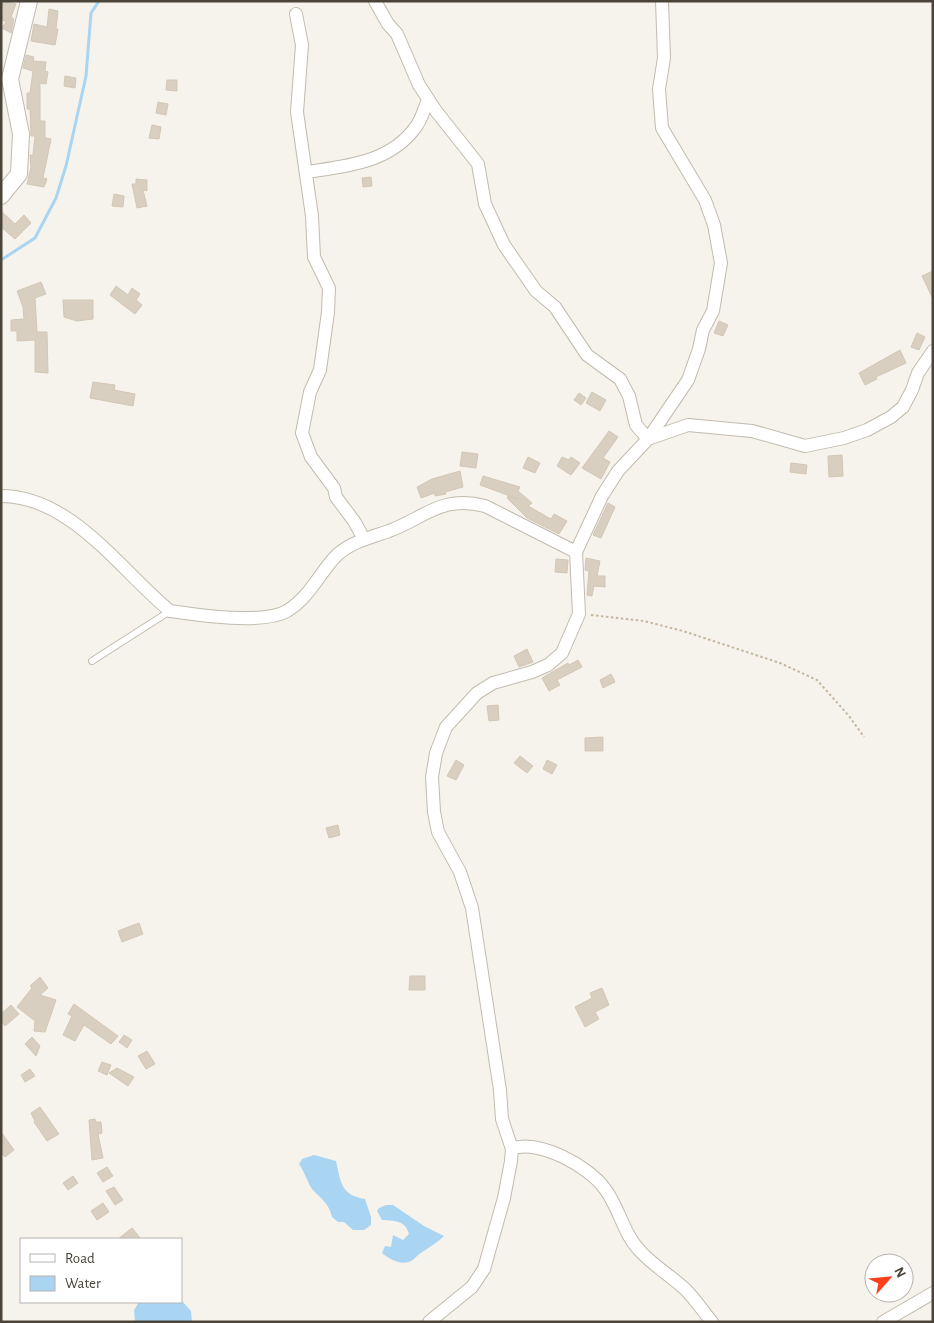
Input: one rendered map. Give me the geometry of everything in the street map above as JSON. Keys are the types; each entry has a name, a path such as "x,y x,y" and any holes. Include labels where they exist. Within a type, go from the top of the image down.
{"street":[{"path":"1,196 19,174 21,134 10,78 30,1"},
{"path":"375,1 388,24 397,34 411,70 428,100 478,164 485,204 504,245 536,291 554,308 587,355 620,379 629,396 636,425 648,439"},
{"path":"429,1322 472,1286 484,1269 504,1198 512,1149 502,1119 500,1090 472,908 462,878 438,832 434,812 432,778 436,753 446,726 477,693 493,684 532,672 548,664 562,653 579,614 576,552 602,496 618,471 648,439 688,380 699,350 703,330 713,311 721,263 714,225 705,200 662,128 659,89 664,58 662,1"},
{"path":"296,14 302,45 297,112 307,172 315,245 314,257 329,288 328,312 320,370 310,392 302,433 310,457 334,488 336,497 354,521 364,539"},
{"path":"307,172 361,164 395,148 416,128 428,100"},
{"path":"648,439 688,425 752,431 805,446 834,441 867,430 891,417 903,407 918,373 933,351"},
{"path":"1,496 31,500 49,506 69,518 170,611 242,618 269,616 286,611 310,592 338,554 364,539 391,530 439,507 456,502 470,502 485,506 576,552"},
{"path":"512,1149 520,1146 532,1146 550,1151 579,1166 596,1179 612,1200 630,1240 641,1253 685,1290 712,1322"},
{"path":"883,1322 933,1293"}],"lane":[{"path":"92,661 170,611"}],"path":[{"path":"579,614 644,621 683,631 780,663 817,680 864,736"}],"water":[{"path":"314,1155 336,1161 343,1187 351,1194 365,1199 371,1217 371,1225 364,1230 353,1230 344,1222 338,1222 332,1217 326,1204 312,1189 299,1164 302,1159"},
{"path":"386,1205 393,1205 424,1226 444,1236 411,1261 403,1263 392,1259 382,1253 385,1246 391,1247 393,1235 403,1240 409,1234 402,1224 395,1221 382,1220 377,1211"},
{"path":"182,1301 191,1311 192,1322 135,1322 134,1310 138,1303 182,1303"}],"building":[{"path":"3,1 16,4 11,17 14,19 11,33 2,28 6,22 1,19"},
{"path":"49,9 58,11 56,29 58,29 55,45 31,41 34,24 47,27"},
{"path":"26,55 34,57 33,61 46,62 45,71 48,72 46,84 40,83 40,121 45,121 45,138 51,139 43,178 47,179 44,187 27,184 31,167 30,155 33,155 35,136 31,136 30,109 27,109 27,93 30,93 33,71 23,68"},
{"path":"65,76 76,78 75,88 64,86"},
{"path":"167,80 177,80 177,91 166,90"},
{"path":"158,102 168,104 166,115 156,113"},
{"path":"152,125 161,127 159,139 149,138"},
{"path":"371,177 372,186 363,187 362,178"},
{"path":"136,179 147,180 147,191 143,190 147,206 137,208 132,184 136,184"},
{"path":"114,194 124,196 123,207 112,206"},
{"path":"1,211 15,224 24,215 31,223 15,239 1,227"},
{"path":"933,271 933,299 922,276"},
{"path":"41,282 46,294 35,298 37,332 47,332 48,373 35,372 35,340 17,341 17,331 11,331 11,320 24,319 23,307 17,291"},
{"path":"116,286 128,295 132,288 140,294 136,300 142,305 135,314 110,295"},
{"path":"63,300 93,300 93,319 77,321 64,317"},
{"path":"719,321 728,325 723,336 714,333"},
{"path":"917,333 925,337 919,350 911,347"},
{"path":"900,350 906,363 876,377 877,379 865,385 859,373"},
{"path":"93,382 115,385 114,390 135,394 133,406 90,398"},
{"path":"592,392 606,400 600,411 586,403"},
{"path":"579,393 586,398 581,405 574,400"},
{"path":"609,431 618,437 603,458 610,462 601,479 582,468"},
{"path":"462,452 478,454 476,468 460,466"},
{"path":"842,455 843,476 829,477 828,456"},
{"path":"528,457 540,463 535,473 523,468"},
{"path":"562,457 569,460 571,457 580,463 571,475 557,466"},
{"path":"791,463 807,465 806,474 790,472"},
{"path":"460,471 463,487 445,492 446,494 435,496 435,493 421,498 417,487 432,479"},
{"path":"483,476 520,487 518,491 532,503 528,506 551,519 554,514 567,521 559,534 527,518 507,498 508,496 518,499 480,485"},
{"path":"608,503 615,507 601,538 593,535"},
{"path":"586,558 600,561 597,576 605,576 605,587 594,586 592,596 587,595 589,571 585,570"},
{"path":"556,559 568,560 567,573 555,572"},
{"path":"527,649 533,662 519,667 514,656"},
{"path":"578,660 582,667 557,680 560,685 549,691 542,678 568,663 569,665"},
{"path":"611,674 615,682 603,688 600,680"},
{"path":"498,705 499,720 489,721 487,706"},
{"path":"603,737 603,751 585,751 585,738"},
{"path":"520,756 533,766 527,773 514,763"},
{"path":"456,760 464,765 456,780 447,776"},
{"path":"547,760 557,765 552,774 543,769"},
{"path":"338,825 340,835 329,838 326,828"},
{"path":"139,923 143,934 122,942 118,931"},
{"path":"410,976 425,976 425,990 409,990"},
{"path":"40,977 48,988 40,995 56,1000 45,1032 34,1031 35,1021 17,1007 32,988 30,986"},
{"path":"602,988 609,1005 595,1012 599,1019 585,1027 575,1007 592,998 590,993"},
{"path":"74,1004 118,1036 111,1044 84,1025 75,1041 63,1035 72,1016 68,1014"},
{"path":"11,1005 19,1014 5,1026 1,1021 1,1014"},
{"path":"124,1035 132,1040 127,1048 119,1042"},
{"path":"32,1037 40,1046 36,1056 25,1044"},
{"path":"147,1051 155,1064 146,1069 138,1056"},
{"path":"102,1062 111,1065 107,1075 98,1071"},
{"path":"117,1068 134,1077 128,1086 109,1073"},
{"path":"30,1069 35,1076 25,1082 21,1075"},
{"path":"40,1107 59,1134 47,1141 34,1122 31,1113"},
{"path":"95,1119 96,1122 101,1122 102,1133 98,1134 103,1158 92,1160 89,1120"},
{"path":"1,1132 14,1150 5,1157 1,1152"},
{"path":"107,1167 113,1176 103,1182 97,1173"},
{"path":"73,1176 78,1183 68,1190 63,1183"},
{"path":"114,1187 123,1200 115,1205 106,1191"},
{"path":"103,1203 109,1212 97,1220 91,1211"},
{"path":"132,1228 140,1238 119,1238"}],"waterway":[{"path":"1,260 35,238 56,198 66,166 86,76 91,13 99,1"}]}
